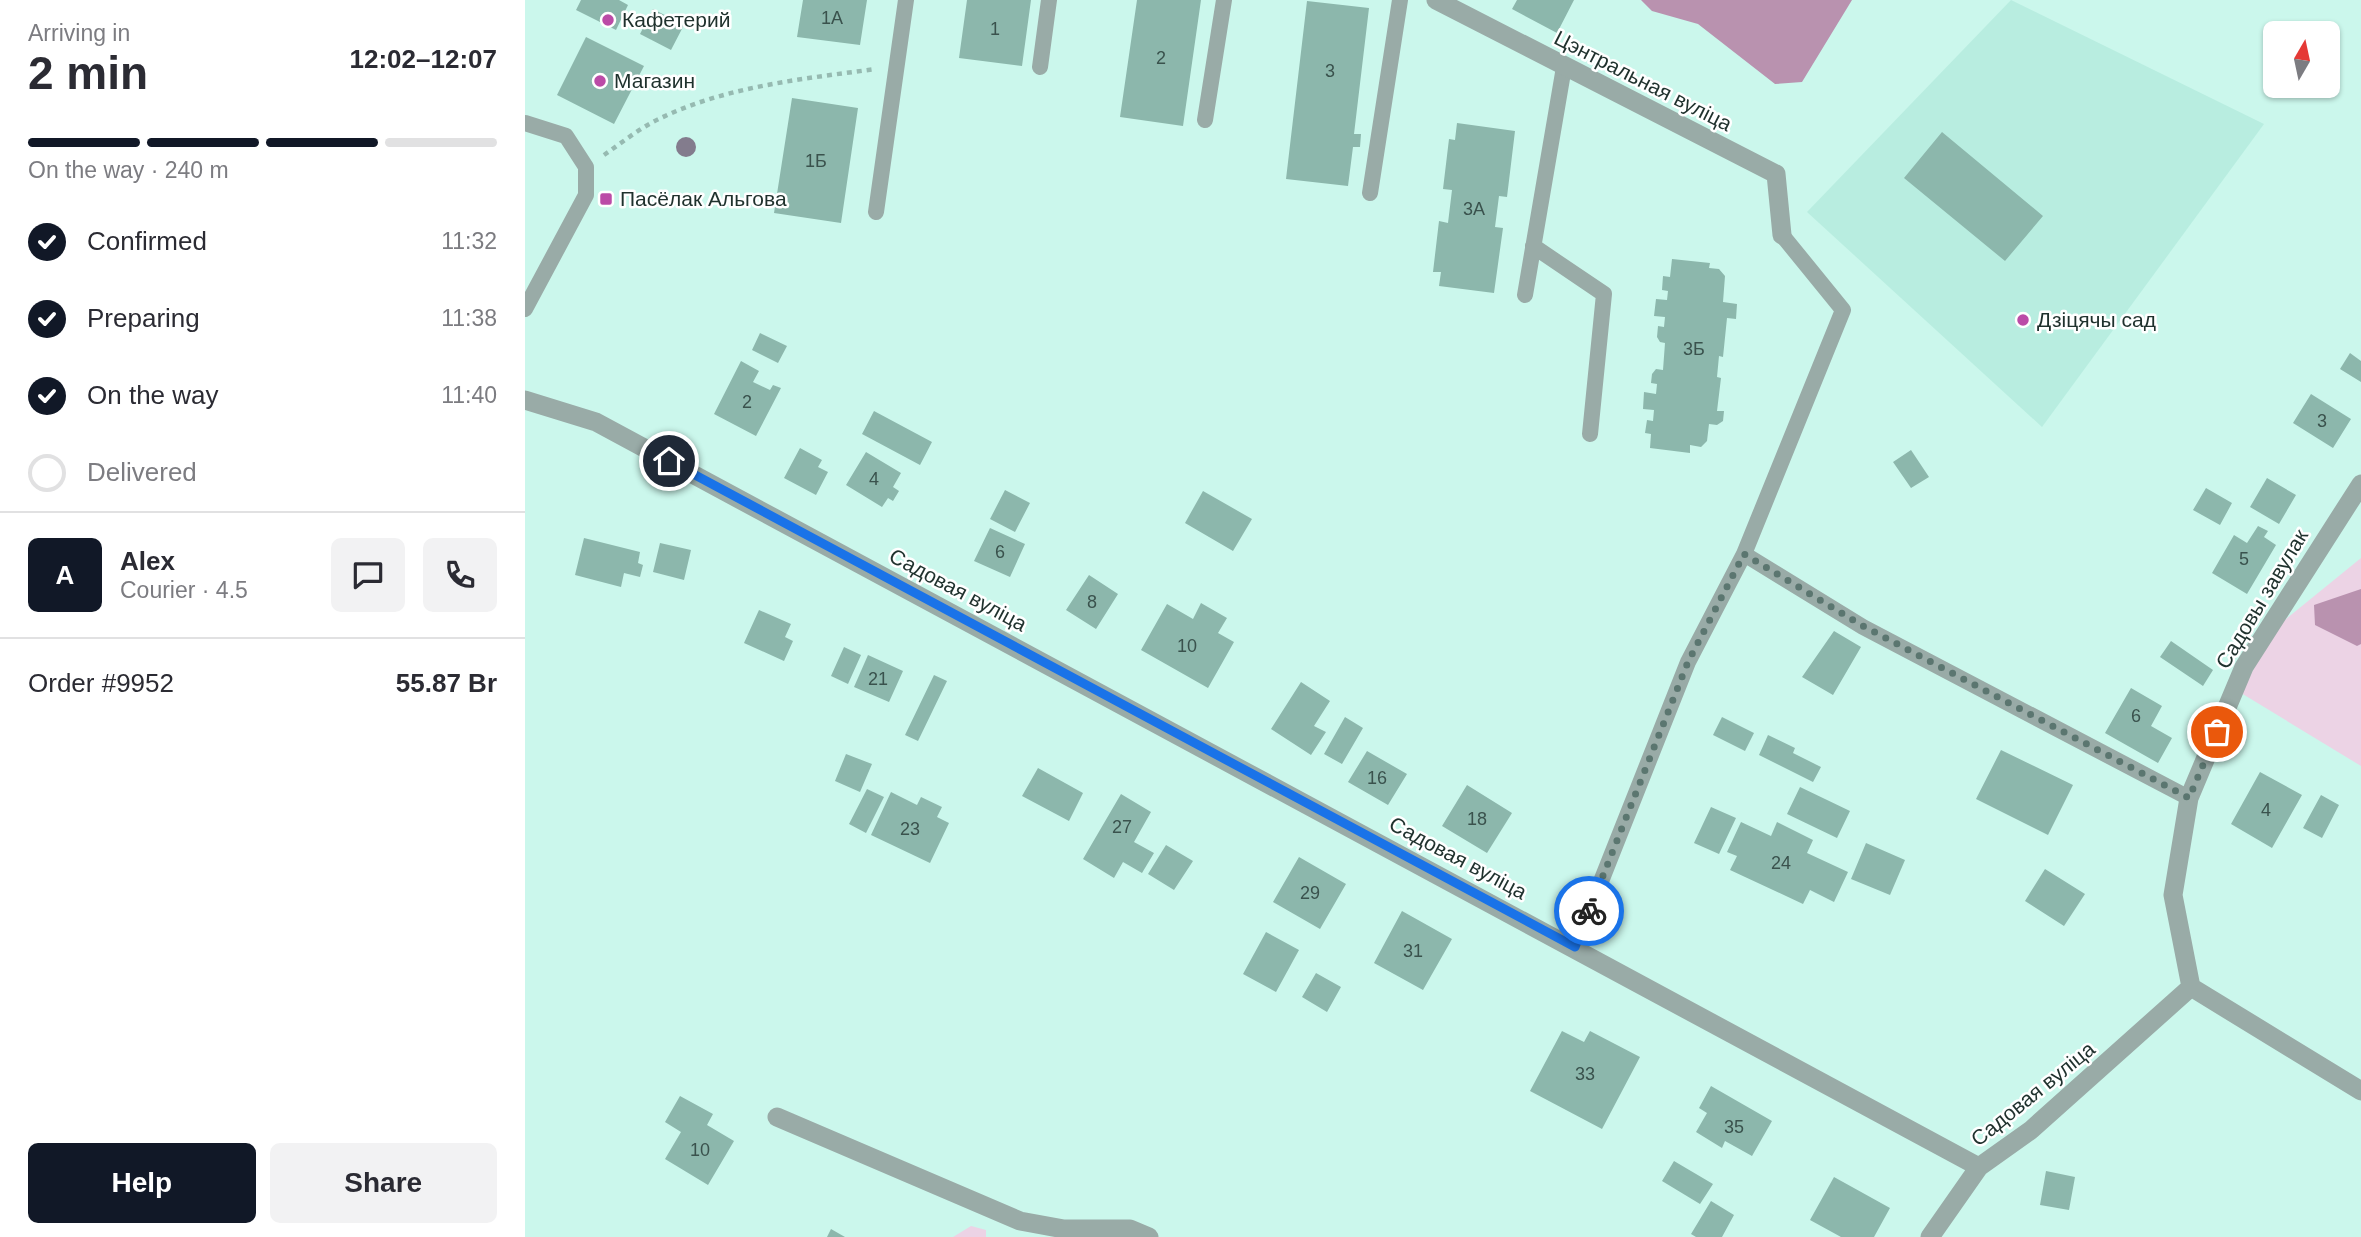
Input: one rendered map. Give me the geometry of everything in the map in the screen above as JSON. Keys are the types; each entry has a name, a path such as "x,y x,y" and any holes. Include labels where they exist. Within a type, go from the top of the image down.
{"street":[{"name":"Цэнтральная вуліца","path":"1436,0 1776,174 1782,235"},
{"name":"Садовая вуліца","path":"525,400 596,422 1979,1167 2031,1130 2192,987"},
{"name":"Садовы завулак","path":"2192,987 2173,895 2189,798 2244,667 2361,484"},
{"path":"2192,987 2361,1091"},
{"path":"777,1117 1020,1221 1061,1233 1130,1228 1150,1237"},
{"path":"1930,1237 1979,1167"}],"lane":[{"path":"876,212 906,0"},
{"path":"1041,66 1049,0"},
{"path":"1205,120 1224,0"},
{"path":"1370,193 1400,0"},
{"path":"1525,295 1564,67"},
{"path":"525,123 566,136 586,167 586,195 525,309"},
{"path":"1575,947 1688,662 1744,554 1843,310 1782,235"},
{"path":"1533,246 1604,294 1590,434"},
{"path":"1744,554 1863,626 2189,798"}],"path":[{"path":"586,167 653,122 713,98 805,78 898,66"}],"shaded area":[{"path":"1641,0 1852,0 1802,82 1775,84 1698,24 1652,11"},
{"name":"Дзіцячы сад","path":"2011,0 2264,124 2042,427 1807,212"},
{"path":"2361,558 2361,766 2241,693 2275,628"},
{"path":"2361,589 2361,644 2357,646 2315,625 2314,605"},
{"path":"971,1226 986,1230 986,1237 953,1237"}],"building":[{"name":"Кафетерий","path":"581,0 619,0 628,5 616,30 576,10"},
{"path":"803,0 867,0 860,45 797,37"},
{"path":"967,0 1031,0 1022,66 959,58"},
{"path":"1137,0 1201,0 1183,126 1120,117"},
{"path":"1517,0 1574,0 1557,33 1512,9"},
{"path":"1307,1 1369,8 1354,134 1361,134 1360,147 1353,147 1348,186 1286,179"},
{"path":"653,9 684,25 671,50 640,34"},
{"name":"Магазин","path":"586,37 644,66 614,124 557,95"},
{"path":"792,98 858,108 841,223 774,213"},
{"path":"1457,123 1515,131 1507,197 1499,196 1495,227 1503,228 1494,293 1439,286 1441,272 1433,272 1439,221 1448,223 1452,190 1443,189 1449,139 1455,140"},
{"path":"1942,132 2043,216 2005,261 1904,178"},
{"path":"1672,259 1710,263 1709,268 1719,269 1725,276 1723,302 1737,304 1736,319 1727,318 1723,357 1719,356 1717,377 1721,378 1717,411 1724,411 1723,421 1717,425 1709,424 1707,441 1701,447 1690,445 1690,453 1650,448 1651,434 1645,433 1647,420 1653,421 1654,410 1643,409 1644,392 1656,394 1657,384 1651,383 1652,374 1656,369 1663,370 1665,343 1660,342 1657,337 1658,326 1664,327 1665,317 1654,316 1656,299 1667,300 1668,291 1662,290 1663,276 1670,277"},
{"path":"760,333 787,346 778,363 752,350"},
{"path":"2350,353 2361,361 2361,382 2340,369"},
{"path":"741,361 759,371 753,382 770,390 773,385 781,388 756,436 714,414"},
{"path":"2311,394 2351,419 2333,448 2293,423"},
{"path":"874,411 932,442 920,465 862,434"},
{"path":"800,448 822,460 818,467 828,472 816,495 784,478"},
{"path":"1911,450 1929,477 1911,488 1893,462"},
{"path":"866,452 901,473 893,487 899,491 893,501 888,498 882,507 846,485"},
{"path":"2267,478 2296,495 2279,524 2250,507"},
{"path":"2206,488 2232,503 2220,525 2193,510"},
{"path":"1005,490 1030,503 1015,532 990,519"},
{"path":"1203,491 1252,519 1233,551 1185,523"},
{"path":"2258,526 2268,531 2264,537 2276,545 2247,594 2212,573 2234,535 2247,543"},
{"path":"990,528 1025,544 1010,577 974,561"},
{"path":"584,538 640,552 638,563 643,565 640,577 624,573 621,587 575,575"},
{"path":"660,543 691,550 684,580 653,572"},
{"path":"1089,575 1118,594 1096,629 1066,610"},
{"path":"1201,603 1227,618 1218,633 1234,642 1208,688 1141,650 1167,604 1193,619"},
{"path":"759,610 791,624 785,637 793,641 784,661 744,643"},
{"path":"1834,631 1861,647 1833,695 1802,677"},
{"path":"2171,641 2213,670 2203,686 2160,657"},
{"path":"844,647 861,655 848,684 831,676"},
{"path":"868,655 903,671 889,702 854,687"},
{"path":"934,675 947,681 918,741 905,735"},
{"path":"1301,682 1330,701 1314,726 1326,732 1311,755 1271,729"},
{"path":"2131,688 2162,706 2151,726 2172,738 2158,763 2105,733"},
{"path":"1345,717 1363,728 1342,764 1324,754"},
{"path":"1722,717 1754,733 1745,751 1713,735"},
{"path":"1768,735 1795,748 1793,753 1821,767 1813,782 1759,755"},
{"path":"2001,750 2073,785 2048,835 1976,799"},
{"path":"1367,751 1407,774 1388,805 1348,782"},
{"path":"846,754 872,764 860,792 835,781"},
{"path":"1038,768 1083,793 1069,821 1022,796"},
{"path":"2260,772 2302,795 2272,848 2231,824"},
{"path":"1467,785 1512,813 1487,853 1442,826"},
{"path":"1800,787 1850,811 1837,838 1787,814"},
{"path":"867,789 884,797 866,833 849,824"},
{"path":"891,792 917,805 921,797 942,807 937,817 949,823 930,863 871,835"},
{"path":"1121,794 1151,812 1134,842 1154,853 1142,873 1123,862 1114,878 1083,859"},
{"path":"2321,795 2339,805 2322,838 2303,828"},
{"path":"1711,807 1736,818 1719,854 1694,843"},
{"path":"1741,822 1771,836 1777,822 1813,840 1807,853 1848,872 1834,902 1810,890 1803,904 1730,870 1737,856 1727,852"},
{"path":"1866,843 1905,860 1890,895 1851,879"},
{"path":"1166,845 1193,861 1174,890 1148,874"},
{"path":"1299,857 1346,884 1320,929 1273,902"},
{"path":"2045,869 2085,894 2064,926 2025,901"},
{"path":"1402,911 1452,939 1423,990 1374,963"},
{"path":"1266,932 1299,950 1276,992 1243,974"},
{"path":"1316,973 1341,987 1327,1012 1302,997"},
{"path":"1562,1031 1584,1042 1590,1031 1640,1057 1602,1129 1530,1091"},
{"path":"1711,1086 1772,1121 1752,1156 1725,1141 1722,1148 1696,1132 1707,1113 1699,1108"},
{"path":"680,1096 713,1114 707,1125 734,1141 708,1185 665,1159 681,1132 665,1122"},
{"path":"1674,1161 1713,1184 1700,1204 1662,1181"},
{"path":"2046,1171 2075,1177 2069,1210 2040,1205"},
{"path":"1834,1177 1890,1208 1874,1237 1841,1237 1810,1220"},
{"path":"1711,1201 1734,1215 1722,1237 1696,1237 1691,1234"},
{"path":"831,1229 845,1237 827,1237"}],"way so far":[{"path":"1589,911 1688,662 1744,554 1863,626 2189,798 2217,732"}],"place":[{"name":"Кафетерий","path":"608,20"},
{"name":"Магазин","path":"600,81"},
{"name":"Пасёлак Альгова","path":"606,199"},
{"name":"Дзіцячы сад","path":"2023,320"}],"route":[{"path":"669,461 1575,947 1589,911"}]}
